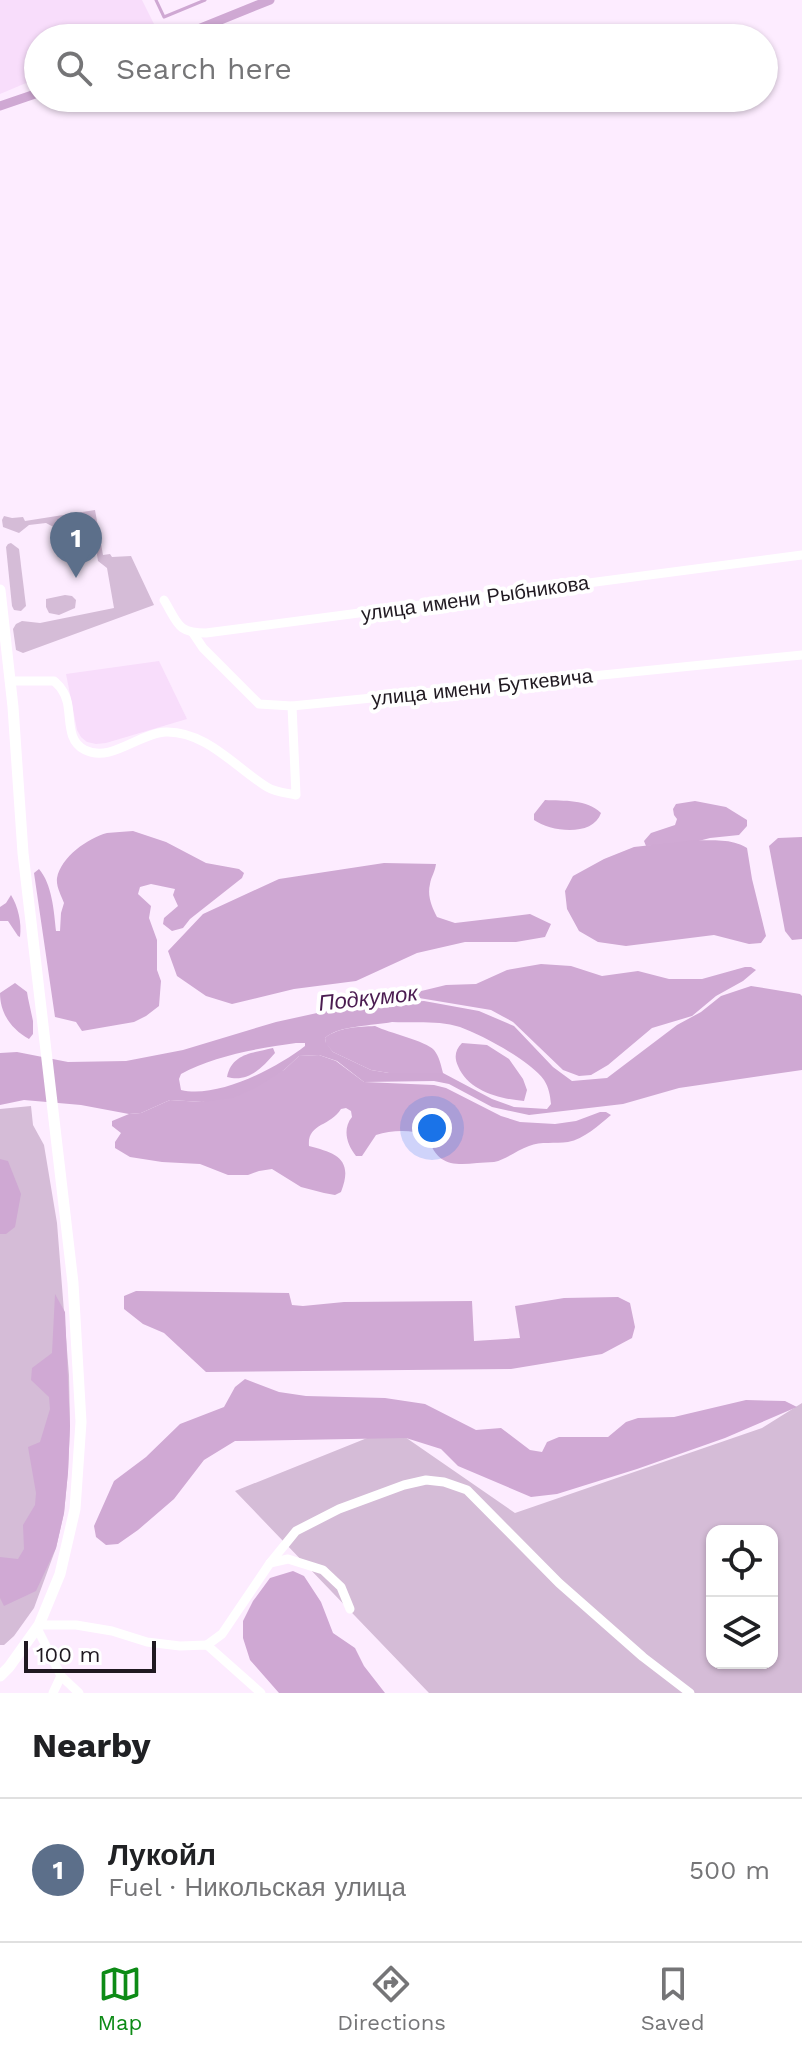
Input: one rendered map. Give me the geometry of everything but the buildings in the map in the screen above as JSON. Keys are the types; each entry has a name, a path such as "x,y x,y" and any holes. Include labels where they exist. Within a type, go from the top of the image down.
{"street":[{"name":"улица имени Рыбникова","path":"193,633 802,555"},
{"path":"0,590 5,682 13,707 23,853 73,1283 81,1422 75,1509 60,1574 38,1626 0,1676"},
{"path":"164,600 181,629 193,633"},
{"name":"улица имени Буткевича","path":"193,633 203,648 259,704 292,706 802,655"},
{"path":"5,682 54,681 64,691 73,739 82,749 99,755 150,735 166,732 183,734 204,742 270,789 296,795 292,706"},
{"path":"38,1626 76,1625 112,1631 147,1642 207,1645 222,1634 270,1563 296,1531 339,1509 426,1480 467,1490 559,1583 643,1657 690,1693"},
{"path":"270,1563 288,1559 323,1570 341,1587 350,1609"},
{"path":"38,1626 61,1676 79,1693"},
{"path":"207,1645 261,1693"},
{"path":"53,1693 61,1676"}],"shaded area":[{"path":"0,0 142,0 154,24 24,24 24,84 0,94"},
{"path":"95,510 103,555 131,556 154,605 23,653 16,650 13,629 22,621 40,623 114,608 107,568 98,561 93,529 63,532 46,523 29,525 19,533 3,527 4,516 23,517 25,521"},
{"path":"11,543 19,549 26,606 21,611 14,610 12,606 6,547"},
{"path":"65,595 76,600 75,608 59,615 49,613 46,599"},
{"path":"159,661 187,719 106,743 87,742 81,737 66,674"},
{"path":"545,800 582,803 601,813 597,821 581,829 551,827 534,820 534,814"},
{"path":"695,801 726,807 747,820 747,826 739,835 687,844 646,846 644,841 651,833 675,825 677,819 673,809 676,804"},
{"path":"133,831 166,842 206,863 239,869 244,873 183,928 172,931 163,924 164,918 178,906 173,895 175,889 151,884 140,887 138,894 151,906 149,918 157,940 157,970 161,981 159,1006 134,1022 82,1031 76,1022 55,1017 34,873 39,869 47,882 56,931 60,931 64,903 57,878 64,863 84,844 100,836"},
{"path":"802,837 802,939 792,940 785,931 769,846 778,838"},
{"path":"696,840 728,841 747,848 766,936 761,943 749,944 714,935 626,946 598,942 579,931 567,909 565,891 573,876 634,847"},
{"path":"384,863 436,864 429,893 437,917 455,923 530,914 551,924 545,937 516,942 465,942 417,953 356,981 294,989 232,1004 206,996 177,976 168,951 203,914 279,879"},
{"path":"11,895 19,915 20,937 8,921 0,921 0,907"},
{"path":"541,964 571,966 602,976 638,971 669,979 702,979 745,967 756,970 692,1016 652,1028 608,1065 591,1075 579,1076 563,1070 513,1022 491,1010 409,994 446,985 476,984 507,970"},
{"path":"15,983 27,992 33,1021 33,1034 29,1039 12,1025 2,1007 0,993"},
{"path":"751,986 800,994 802,1070 679,1088 623,1104 529,1115 492,1107 449,1084 434,1081 364,1082 337,1061 319,1055 299,1056 284,1070 233,1098 202,1102 170,1100 141,1113 24,1100 0,1105 0,1053 17,1052 68,1062 126,1061 183,1050 276,1022 349,1006 424,1001 479,1011 514,1026 553,1067 572,1081 607,1078 721,996","holes":["392,1022 452,1025 493,1042 538,1073 547,1086 551,1104 547,1109 514,1107 443,1073 371,1070 333,1052 326,1043 325,1038 339,1031","305,1043 305,1046 246,1080 212,1090 181,1090 181,1074 207,1062"]},
{"path":"375,1026 430,1047 437,1055 443,1073 371,1070 333,1052 326,1044 325,1038 336,1032"},
{"path":"462,1043 487,1045 509,1059 527,1090 524,1101 495,1096 469,1082 456,1060"},
{"path":"273,1048 275,1053 254,1073 242,1078 227,1077 238,1059"},
{"path":"319,1055 336,1061 364,1082 446,1088 501,1116 520,1122 555,1124 576,1121 600,1112 611,1115 574,1140 534,1144 494,1162 462,1164 445,1161 432,1148 428,1136 409,1131 376,1135 362,1156 356,1156 347,1137 351,1111 341,1109 315,1129 309,1139 309,1146 334,1155 344,1165 341,1192 335,1195 301,1187 272,1169 248,1175 228,1175 200,1164 130,1157 115,1148 121,1133 112,1126 112,1121 170,1100 202,1102 284,1070 299,1056"},
{"path":"31,1106 33,1125 44,1145 57,1223 69,1375 68,1472 64,1513 56,1548 34,1608 14,1636 0,1645 0,1109"},
{"path":"0,1159 8,1161 21,1194 15,1227 6,1234 0,1234"},
{"path":"136,1291 289,1293 292,1305 303,1306 344,1302 472,1301 474,1341 520,1338 515,1306 564,1298 618,1297 630,1303 635,1327 632,1338 602,1354 511,1369 206,1372 164,1333 143,1324 124,1309 124,1296"},
{"path":"55,1294 65,1312 70,1426 64,1513 56,1548 36,1591 4,1606 0,1598 0,1557 18,1559 24,1549 23,1525 35,1505 36,1493 28,1447 40,1442 50,1409 49,1397 31,1380 32,1368 52,1353"},
{"path":"245,1379 279,1392 306,1396 385,1398 425,1404 476,1430 501,1428 530,1450 542,1452 547,1442 559,1437 608,1437 626,1422 638,1418 674,1417 746,1400 785,1401 797,1407 725,1438 637,1469 557,1494 531,1497 458,1466 441,1449 406,1438 235,1441 204,1460 174,1499 118,1544 106,1545 96,1537 94,1526 114,1481 146,1457 180,1424 224,1407 235,1387"},
{"path":"802,1403 802,1693 429,1693 235,1491 392,1428 515,1513 762,1428"},
{"path":"293,1571 304,1576 321,1602 333,1633 355,1648 364,1666 385,1693 279,1693 250,1660 243,1638 243,1621 270,1578"}],"waterway":[{"path":"156,0 164,17 205,0"},
{"path":"211,24 270,0"},
{"path":"0,106 24,98"}],"place":[{"name":"Лукойл","path":"76,578"}],"water label":[{"name":"Подкумок","path":"368,998"}]}
